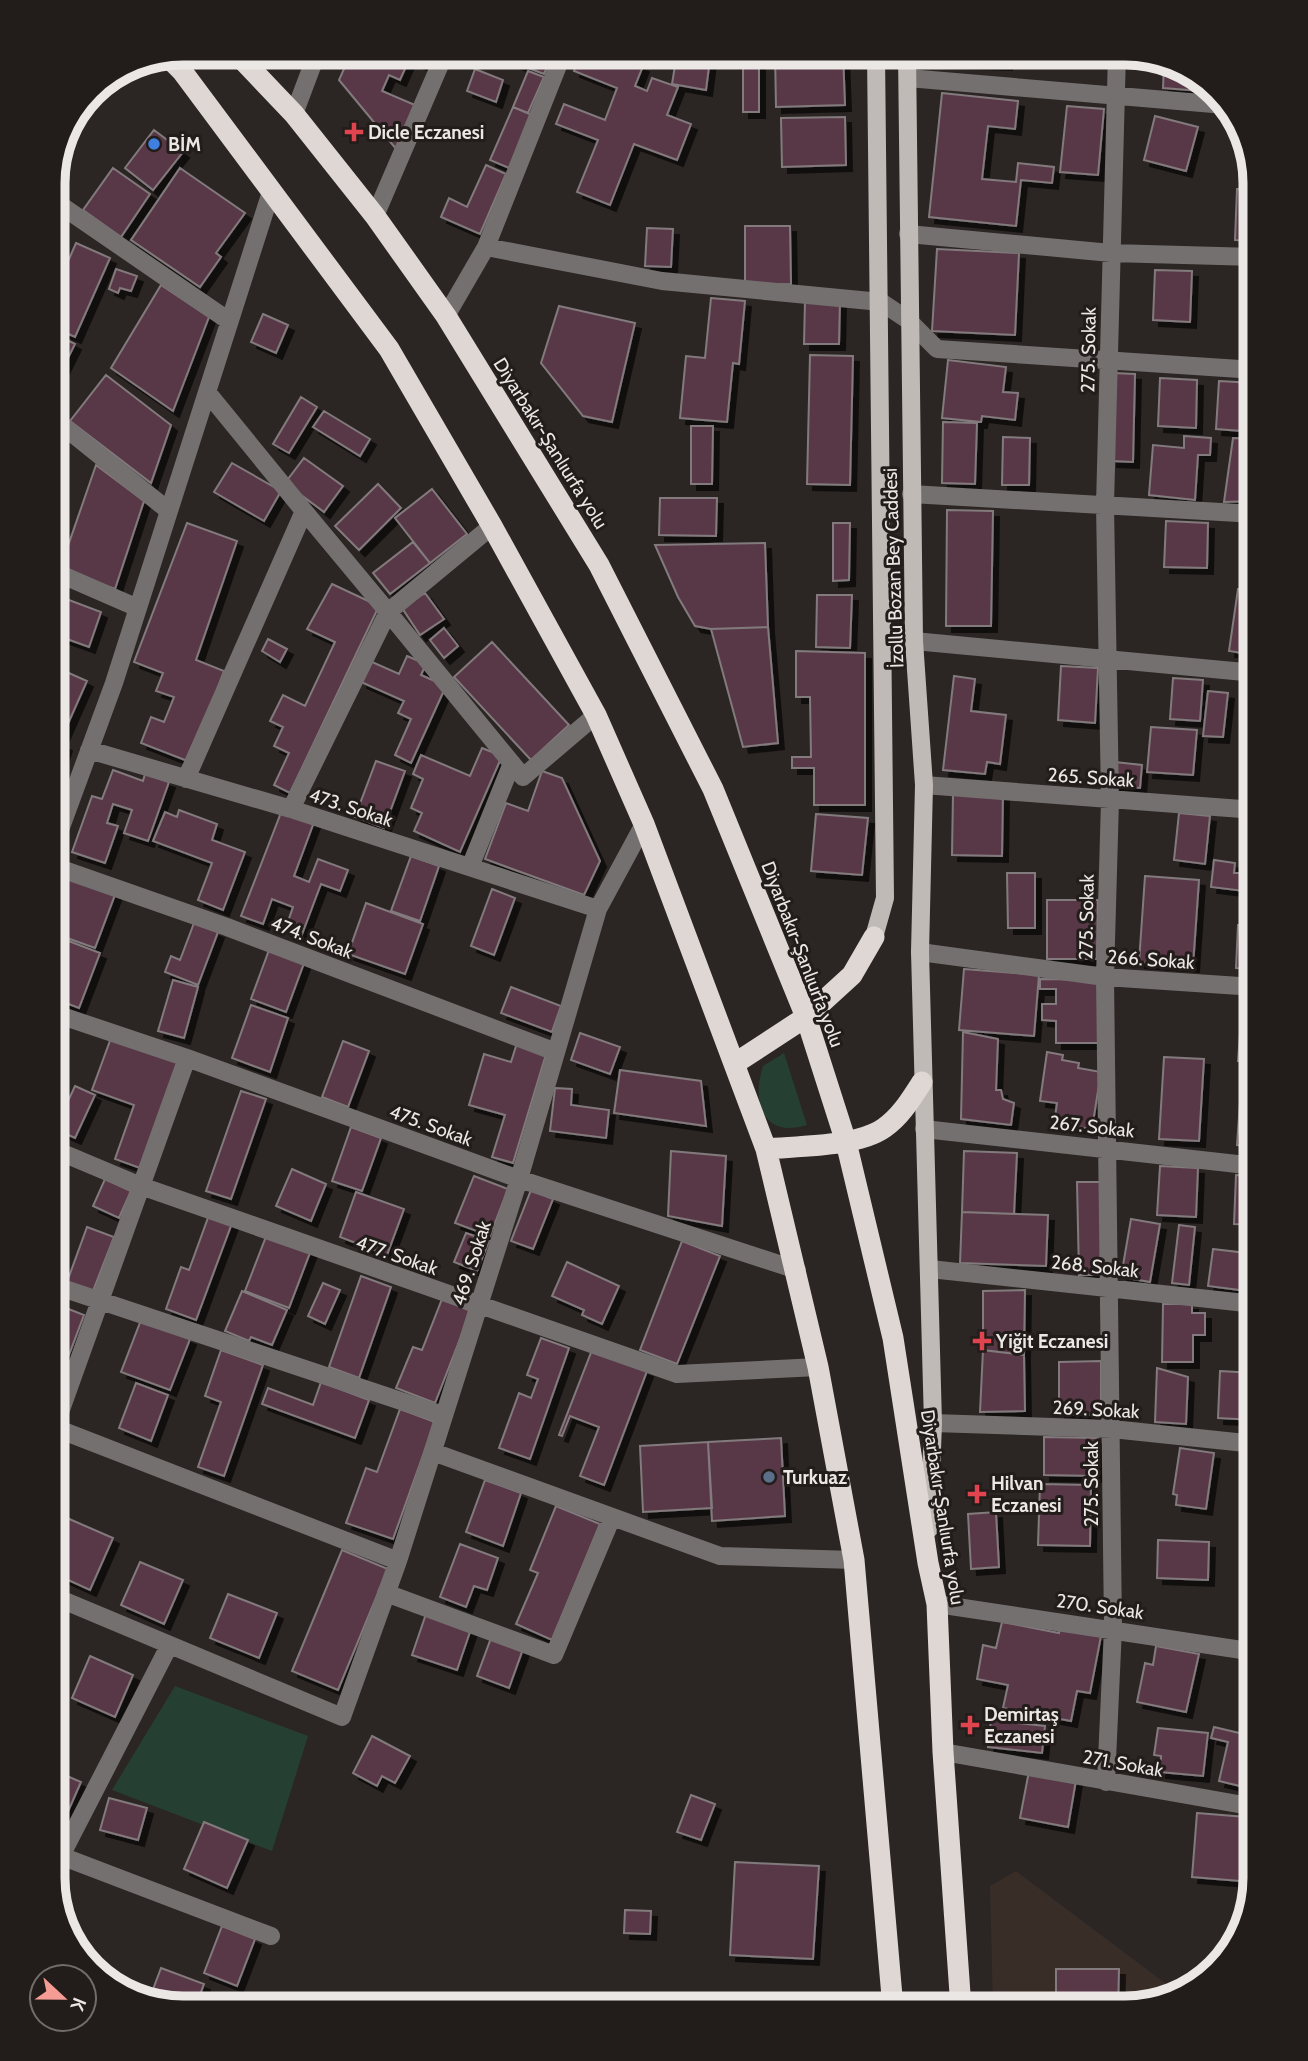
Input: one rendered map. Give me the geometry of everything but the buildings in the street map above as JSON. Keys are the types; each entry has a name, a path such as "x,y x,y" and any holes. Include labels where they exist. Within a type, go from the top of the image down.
{"highway":[{"name":"Diyarbakır-Şanlıurfa yolu","path":"248,65 294,114 375,216 446,316 599,565 713,789 806,1017 846,1142 893,1338 928,1563 937,1604 943,1752 960,1996"},
{"path":"177,66 388,349 492,527 596,715 644,824 766,1149 818,1367 853,1560 891,1996"},
{"path":"734,1064 806,1017 852,975 874,937"},
{"path":"766,1149 846,1142 882,1130 903,1112 922,1082"}],"main road":[{"name":"İzollu Bozan Bey Caddesi","path":"874,937 885,898 881,302 876,65"},
{"name":"İzollu Bozan Bey Caddesi","path":"907,65 908,320 914,641 924,785 920,952 922,1082 933,1423 928,1563"}],"street":[{"path":"294,114 312,65"},
{"path":"375,216 439,65"},
{"path":"446,316 486,247 558,65"},
{"name":"275. Sokak","path":"1106,1782 1112,1628 1112,1429 1105,977 1110,800 1105,505 1116,65"},
{"path":"908,78 1213,104"},
{"path":"65,816 138,608 271,192"},
{"path":"65,208 229,321"},
{"path":"908,234 1111,253 1243,257"},
{"path":"486,247 662,281 881,302 908,320 937,349 1243,369"},
{"path":"206,391 523,777 596,715"},
{"path":"65,428 169,511"},
{"path":"911,494 1243,513"},
{"path":"186,779 303,511"},
{"path":"291,809 388,611 492,527"},
{"path":"65,576 138,608"},
{"path":"914,641 1243,672"},
{"name":"473. Sokak","path":"89,750 291,809 598,909"},
{"path":"470,867 512,763"},
{"name":"265. Sokak","path":"924,785 1243,809"},
{"name":"469. Sokak","path":"169,1646 342,1717 398,1561 433,1452 519,1179 598,909 644,824"},
{"name":"474. Sokak","path":"65,870 227,927 556,1052"},
{"name":"266. Sokak","path":"920,952 1105,977 1243,986"},
{"name":"475. Sokak","path":"65,1017 187,1058 519,1179 797,1270"},
{"path":"65,1396 187,1058"},
{"name":"267. Sokak","path":"924,1129 1243,1165"},
{"name":"477. Sokak","path":"65,1154 141,1186 677,1374 818,1367"},
{"name":"268. Sokak","path":"930,1269 1243,1303"},
{"path":"65,1289 443,1415"},
{"name":"269. Sokak","path":"933,1423 1112,1429 1243,1443"},
{"path":"65,1434 398,1561"},
{"path":"433,1452 720,1556 853,1560"},
{"path":"387,1593 554,1655 611,1517"},
{"path":"65,1602 169,1646 65,1839"},
{"name":"270. Sokak","path":"937,1604 1112,1628 1243,1650"},
{"name":"271. Sokak","path":"943,1752 1243,1805"},
{"path":"65,1857 271,1936"}],"shaded area":[{"path":"1016,1871 1170,1987 1148,1994 1125,1996 993,1996 990,1886"}],"green space":[{"path":"784,1053 807,1125 780,1127 764,1114 760,1104 763,1066"},
{"path":"175,1686 308,1736 272,1851 112,1790"}],"place":[{"name":"Dicle Eczanesi","path":"354,132"},
{"name":"BİM","path":"154,144"},
{"name":"Yiğit Eczanesi","path":"982,1341"},
{"name":"Turkuaz","path":"769,1477"},
{"name":"Hilvan Eczanesi","path":"977,1494"},
{"name":"Demirtaş Eczanesi","path":"970,1725"}]}
